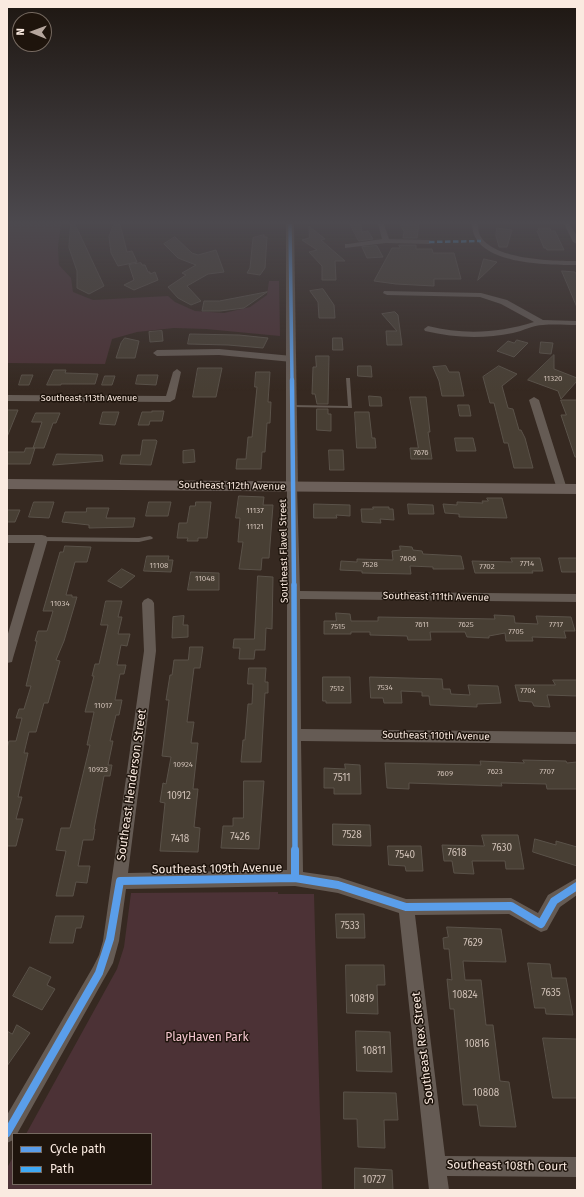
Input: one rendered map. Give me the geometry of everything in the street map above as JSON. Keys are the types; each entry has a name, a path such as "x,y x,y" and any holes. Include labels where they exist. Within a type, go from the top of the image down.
{"main road":[{"name":"Southeast 112th Avenue","path":"7,484 577,489"}],"street":[{"name":"Southeast Flavel Street","path":"291,280 295,878"},
{"path":"387,293 481,295 504,302 541,322"},
{"path":"428,329 444,334 485,334 522,329 541,322 577,323"},
{"path":"157,353 219,352 292,359"},
{"name":"Southeast 113th Avenue","path":"7,398 170,399 176,372"},
{"path":"534,400 562,489"},
{"path":"7,539 42,539 7,658"},
{"name":"Southeast 111th Avenue","path":"294,596 577,598"},
{"name":"Southeast Henderson Street","path":"8,1129 100,973 107,957 111,941 120,881 150,651 148,603"},
{"name":"Southeast 110th Avenue","path":"294,734 577,738"},
{"name":"Southeast 109th Avenue","path":"120,881 295,878 338,885 406,907 511,906 540,924 554,901 577,886"},
{"name":"Southeast Rex Street","path":"406,907 439,1190"},
{"name":"Southeast 108th Court","path":"437,1166 577,1167"}],"lane":[{"path":"292,406 350,407 348,379"},
{"path":"42,539 139,540 150,538"}],"green space":[{"path":"7,280 71,280 73,292 93,300 168,296 175,302 195,311 224,313 250,307 267,295 269,281 279,281 280,336 206,329 174,328 137,332 112,339 105,364 7,363"},
{"name":"PlayHaven Park","path":"278,892 278,894 314,894 322,1190 7,1190 7,1168 12,1159 12,1185 152,1185 152,1133 27,1133 117,969 124,947 131,893"}],"building":[{"path":"77,280 101,280 104,286 89,294 77,288"},
{"path":"134,280 158,280 134,290 124,285"},
{"path":"179,280 198,280 187,286 201,301 191,305 178,298 168,287"},
{"path":"434,280 434,286 396,284 374,281"},
{"path":"566,280 577,280 577,307"},
{"path":"323,289 334,305 335,318 319,318 318,302 310,291"},
{"path":"267,292 244,308 220,311 202,311 204,301 219,301"},
{"path":"395,312 398,315 402,345 387,345 386,331 397,331 382,314"},
{"path":"162,331 163,341 150,342 149,332"},
{"path":"190,334 239,335 268,338 263,348 188,344"},
{"path":"125,338 139,341 135,358 116,358 121,343"},
{"path":"333,338 342,338 343,350 333,350"},
{"path":"517,340 528,343 514,357 497,351 508,341 514,343"},
{"path":"541,342 553,343 551,354 540,353"},
{"path":"554,355 554,369 577,378 577,381 561,399 558,391 528,380"},
{"path":"316,356 329,356 328,404 317,404 315,394 312,394 313,367 316,367"},
{"path":"358,366 371,366 372,377 358,376"},
{"path":"446,366 449,372 459,372 464,396 442,396 439,381 433,367"},
{"path":"499,366 517,374 502,386 508,408 513,409 519,430 521,430 525,438 533,468 514,468 508,443 504,443 494,403 490,403 483,377"},
{"path":"198,368 222,368 216,397 193,397"},
{"path":"54,370 66,370 65,373 98,374 95,384 47,385"},
{"path":"256,372 270,372 268,402 271,402 270,423 267,423 265,452 262,452 261,469 236,469 237,459 246,459 248,437 252,437 257,387 255,387"},
{"path":"22,375 33,375 29,385 19,385"},
{"path":"138,375 158,375 156,385 136,384"},
{"path":"105,376 115,376 112,385 102,385"},
{"path":"369,396 381,397 382,406 370,406"},
{"path":"410,397 426,397 430,432 428,432 432,459 411,459 410,448 418,448"},
{"path":"561,400 577,400 577,457 575,457 561,415 566,415"},
{"path":"458,405 469,405 471,416 460,416"},
{"path":"317,409 328,409 328,414 331,414 331,431 317,430"},
{"path":"7,410 18,410 7,437"},
{"path":"164,411 162,421 150,421 149,425 138,425 142,412"},
{"path":"103,412 119,412 115,425 100,424"},
{"path":"355,412 369,412 372,438 375,438 376,448 357,448"},
{"path":"36,413 60,413 56,423 53,423 44,448 33,448 42,422 32,422"},
{"path":"455,438 473,438 476,451 457,451"},
{"path":"143,440 157,441 151,465 120,464 122,455 140,455"},
{"path":"26,448 35,448 30,464 7,464 7,452 24,452"},
{"path":"194,450 195,462 183,463 183,451"},
{"path":"329,450 343,450 344,470 330,470"},
{"path":"57,454 102,455 103,461 53,465"},
{"path":"239,496 264,497 263,505 273,505 269,558 262,558 261,570 239,569 243,542 238,542 240,518 236,518"},
{"path":"487,498 502,498 507,518 459,517 459,514 445,513 443,504 457,505 457,502 483,503 482,501 488,501"},
{"path":"34,502 54,502 49,518 29,517"},
{"path":"149,502 171,502 168,516 146,516"},
{"path":"196,502 211,502 207,538 198,538 198,541 187,541 188,538 177,538 179,523 187,523 190,506 195,506"},
{"path":"314,504 350,505 350,516 336,515 337,518 314,518"},
{"path":"408,504 433,505 434,514 409,514"},
{"path":"373,507 389,507 389,509 393,509 394,520 380,519 381,523 362,522 361,509 373,509"},
{"path":"87,508 109,508 106,518 135,518 133,527 89,528 89,525 62,522 65,512 86,512"},
{"path":"7,510 20,510 15,522 7,522"},
{"path":"65,546 91,547 87,562 75,562 66,595 77,597 64,641 56,660 60,661 48,703 44,703 36,732 29,732 24,753 28,753 18,797 22,797 16,819 23,819 16,846 7,846 7,748 9,741 16,741 22,718 16,718 19,709 24,709 31,686 26,686 37,641 35,641 38,631 47,631 53,611 43,611 60,552 63,552"},
{"path":"400,546 412,547 413,550 422,551 423,554 461,556 464,569 433,569 433,567 410,566 411,574 362,573 362,571 340,570 341,561 357,562 357,559 393,560 392,551 400,550"},
{"path":"147,556 169,556 168,560 173,560 171,572 144,571"},
{"path":"511,558 540,558 543,571 532,571 533,573 475,573 472,561 512,562"},
{"path":"559,558 577,558 577,572 562,572"},
{"path":"122,569 135,576 121,588 108,581"},
{"path":"191,572 219,573 219,590 188,590"},
{"path":"258,576 273,577 272,629 266,628 265,650 255,650 254,659 239,659 240,648 233,648 234,639 254,639"},
{"path":"106,601 122,601 118,617 122,617 118,634 130,634 127,646 121,645 117,665 126,665 124,674 120,674 115,700 122,700 119,715 116,715 110,741 113,741 108,765 112,765 110,776 104,776 93,840 83,840 78,866 90,866 87,883 76,882 73,896 56,896 66,851 56,850 61,828 70,828 90,745 87,745 94,712 85,712 94,676 92,676 95,664 99,664 108,625 101,625"},
{"path":"336,613 350,614 351,621 378,621 378,617 495,619 494,615 514,616 515,623 538,624 536,616 571,617 575,631 564,631 566,638 532,637 533,641 506,641 505,633 489,636 489,638 467,637 465,632 430,632 431,640 408,640 407,636 370,635 370,632 324,634 324,621 336,621"},
{"path":"184,616 183,625 188,625 188,637 172,638 173,617"},
{"path":"190,647 203,647 200,668 194,668 187,722 194,722 191,743 198,743 193,789 198,789 194,827 200,828 198,852 160,851 165,803 160,802 163,783 166,784 171,757 162,756 169,700 166,700 174,660 188,660"},
{"path":"249,668 266,668 265,682 268,682 268,693 265,693 261,762 241,762 243,740 245,740 248,704 252,704 253,684 248,684"},
{"path":"323,677 350,677 351,703 326,703 326,701 323,701"},
{"path":"370,677 442,679 443,689 450,689 451,694 470,695 468,685 498,686 501,703 477,704 477,707 430,705 429,696 422,696 422,692 401,691 402,703 384,703 383,698 371,698"},
{"path":"553,680 577,680 577,696 547,695 550,707 534,706 532,702 519,701 515,685 555,685"},
{"path":"523,760 566,761 567,763 577,762 577,789 547,789 546,784 501,783 502,786 409,783 409,789 387,788 385,763 481,765 480,761 524,763"},
{"path":"345,764 360,765 361,794 334,794 334,788 324,788 324,768 345,769"},
{"path":"244,781 264,781 259,849 221,848 223,826 233,826 233,818 243,818"},
{"path":"333,824 370,825 371,846 333,845"},
{"path":"482,835 518,835 524,869 506,869 505,861 472,861 474,874 454,873 452,861 444,861 442,845 484,846"},
{"path":"535,839 556,845 556,841 577,847 577,866 533,852"},
{"path":"388,846 421,846 423,871 406,871 405,866 389,865"},
{"path":"336,914 364,914 365,938 337,938"},
{"path":"56,916 84,916 81,928 76,928 73,943 50,943"},
{"path":"447,927 501,929 506,962 463,961 465,980 481,980 486,1025 493,1025 500,1081 509,1082 516,1127 480,1126 477,1105 463,1105 454,1009 450,1009 447,979 452,980 449,949 444,949 443,938 448,937"},
{"path":"528,963 550,964 552,978 566,978 573,1015 546,1014 545,1008 535,1008"},
{"path":"346,965 384,965 385,985 377,985 378,1014 347,1013"},
{"path":"30,967 51,977 47,985 55,989 42,1010 13,996"},
{"path":"17,1025 30,1033 7,1066 7,1031 12,1034"},
{"path":"356,1031 390,1032 392,1072 357,1071"},
{"path":"543,1038 577,1039 577,1098 553,1098"},
{"path":"344,1092 396,1093 398,1120 384,1120 385,1148 358,1147 357,1119 344,1119"},
{"path":"355,1168 392,1170 393,1190 355,1190"}],"cycle path":[{"path":"291,280 295,878"},
{"path":"7,1133 99,973 110,939 120,881 295,878 338,885 406,907 511,906 541,924 554,901 577,886"}]}
